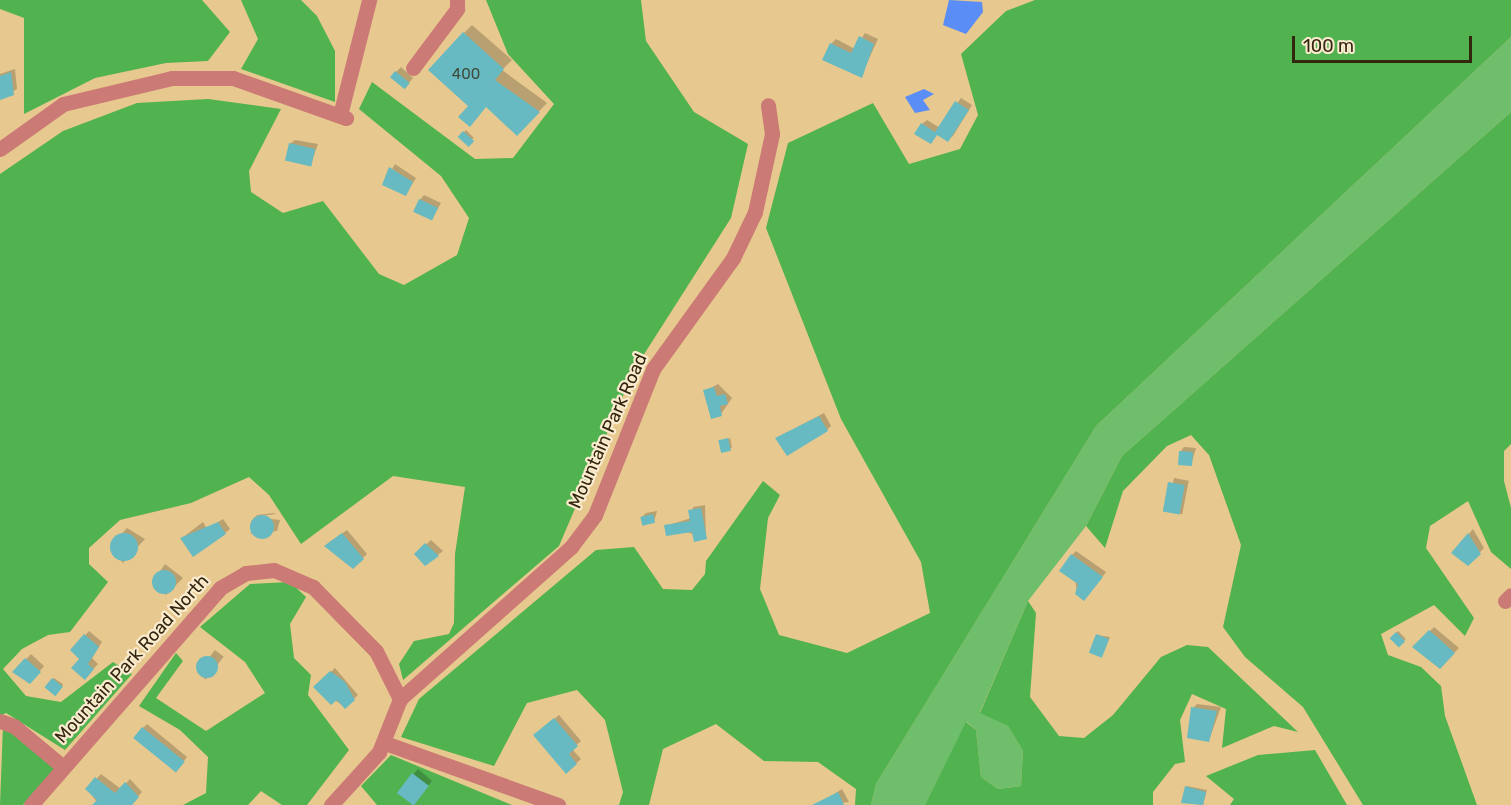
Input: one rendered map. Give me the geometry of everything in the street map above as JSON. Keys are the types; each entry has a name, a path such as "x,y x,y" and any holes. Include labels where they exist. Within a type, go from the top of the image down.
{"street":[{"path":"0,149 63,104 172,78 233,78 343,116 369,0"},
{"path":"413,68 457,9 457,0"},
{"name":"Mountain Park Road","path":"331,805 385,743 400,699 571,547 595,515 653,369 708,295 751,220 772,134 768,105"},
{"name":"Mountain Park Road North","path":"31,805 220,588 260,570 288,573 313,587 376,651 400,699"},
{"path":"0,722 14,726 63,767"},
{"path":"385,743 558,805"}],"green space":[{"path":"0,0 202,0 230,32 208,61 166,63 95,78 24,114 24,18 0,9"},
{"path":"241,0 301,0 317,16 335,51 335,102 241,69 258,39"},
{"path":"486,0 641,0 646,41 694,112 748,144 731,218 634,370 559,546 403,680 399,664 414,641 449,634 454,623 455,554 465,487 393,476 301,544 269,495 249,477 191,503 120,520 89,548 89,564 108,582 70,632 48,635 22,649 3,669 26,696 61,702 113,662 132,674 65,750 6,713 0,716 0,174 63,131 137,103 208,99 281,109 249,171 251,192 283,213 323,201 379,274 404,285 457,255 469,218 441,176 359,109 372,82 475,159 513,158 554,104 508,54"},
{"path":"1035,0 1511,0 1511,37 1096,426 876,784 871,805 855,805 856,789 818,762 764,761 716,724 663,749 649,805 619,805 623,792 605,720 577,690 527,703 494,766 401,737 419,699 596,550 634,547 663,589 692,590 705,574 706,561 763,481 780,495 768,518 760,589 779,635 847,653 930,613 921,562 841,419 766,228 788,143 873,103 909,164 960,149 978,115 961,54 1006,11"},
{"path":"1511,37 1511,112 1122,456 1086,526 1028,601 980,712 1008,726 1023,751 1021,786 998,789 981,777 976,730 967,722 925,805 871,805 876,784 1096,426"},
{"path":"1511,112 1511,444 1504,451 1504,481 1511,508 1511,569 1491,552 1468,501 1430,526 1426,548 1474,618 1465,636 1434,605 1381,634 1388,655 1421,667 1441,686 1445,716 1477,805 1363,805 1303,707 1245,657 1223,627 1241,545 1209,455 1191,435 1167,446 1123,491 1105,548 1086,526 1122,456"},
{"path":"290,582 306,597 290,624 294,658 311,675 308,695 349,750 307,805 282,805 261,791 248,805 183,805 206,793 208,757 180,730 139,706 176,653 183,661 156,698 206,731 265,693 245,662 200,627 250,584"},
{"path":"1028,601 1036,613 1030,697 1059,736 1084,738 1113,715 1161,657 1187,645 1208,647 1298,732 1274,726 1222,748 1226,709 1192,694 1180,720 1185,762 1175,764 1153,792 1153,805 925,805 966,722 976,730 981,777 998,789 1021,786 1023,751 1008,726 980,713"},
{"path":"3,725 57,767 23,805 0,805"},
{"path":"1315,750 1347,805 1230,805 1234,799 1206,776 1258,755"},
{"path":"391,755 512,805 377,805 361,786"}],"water":[{"path":"949,0 982,2 983,12 966,34 943,25"},
{"path":"924,89 934,94 923,100 930,110 915,113 905,97"}],"building":[{"path":"463,32 504,69 495,80 540,112 517,136 486,107 470,127 458,117 468,106 428,70"},
{"path":"859,36 874,44 862,78 822,60 830,43 851,53"},
{"path":"395,71 410,83 405,89 390,77"},
{"path":"11,72 14,95 0,100 0,76"},
{"path":"955,101 969,110 948,142 937,135 931,144 914,134 921,123 935,132"},
{"path":"463,131 474,141 469,147 458,137"},
{"path":"289,143 315,149 311,167 285,161"},
{"path":"389,167 413,182 406,196 382,185"},
{"path":"419,199 438,208 432,221 413,212"},
{"path":"714,387 717,396 725,394 728,404 720,406 722,416 711,419 703,390"},
{"path":"819,416 828,431 787,456 775,438"},
{"path":"728,438 731,451 721,453 718,440"},
{"path":"1179,451 1193,452 1192,466 1178,465"},
{"path":"1168,482 1185,485 1180,514 1163,512"},
{"path":"701,508 707,539 694,542 692,532 666,536 664,525 690,521 688,510"},
{"path":"653,514 655,523 642,526 640,517"},
{"path":"262,515 267,516 273,522 273,532 267,538 262,539 257,538 251,532 250,527 251,522 257,516"},
{"path":"218,522 226,534 193,557 180,538"},
{"path":"124,533 134,537 138,547 134,557 124,561 114,557 110,547 114,537"},
{"path":"342,533 364,559 353,569 324,546"},
{"path":"1468,533 1481,554 1468,566 1451,553"},
{"path":"425,543 439,556 425,566 414,554"},
{"path":"1071,554 1103,577 1084,601 1075,594 1078,584 1059,571"},
{"path":"164,570 173,573 176,582 173,591 164,594 155,591 152,582 155,573"},
{"path":"1429,630 1455,653 1440,669 1412,647"},
{"path":"1396,632 1405,641 1399,648 1390,638"},
{"path":"84,634 99,647 88,664 94,669 85,680 71,668 79,659 70,650"},
{"path":"1096,634 1109,639 1102,658 1089,653"},
{"path":"207,656 215,659 218,667 215,675 207,678 199,675 196,667 199,659"},
{"path":"25,658 41,672 30,684 12,672"},
{"path":"330,671 345,682 355,700 345,709 337,700 331,705 313,687"},
{"path":"52,678 63,687 55,696 44,687"},
{"path":"1191,707 1217,711 1209,742 1187,738"},
{"path":"554,718 578,746 569,754 577,764 566,774 533,735"},
{"path":"142,727 185,762 176,772 133,738"},
{"path":"412,773 429,786 414,805 397,793"},
{"path":"95,777 115,793 125,782 139,797 132,805 92,805 97,800 85,789"},
{"path":"1185,786 1206,792 1203,805 1181,803"},
{"path":"838,792 844,805 812,805"}]}
